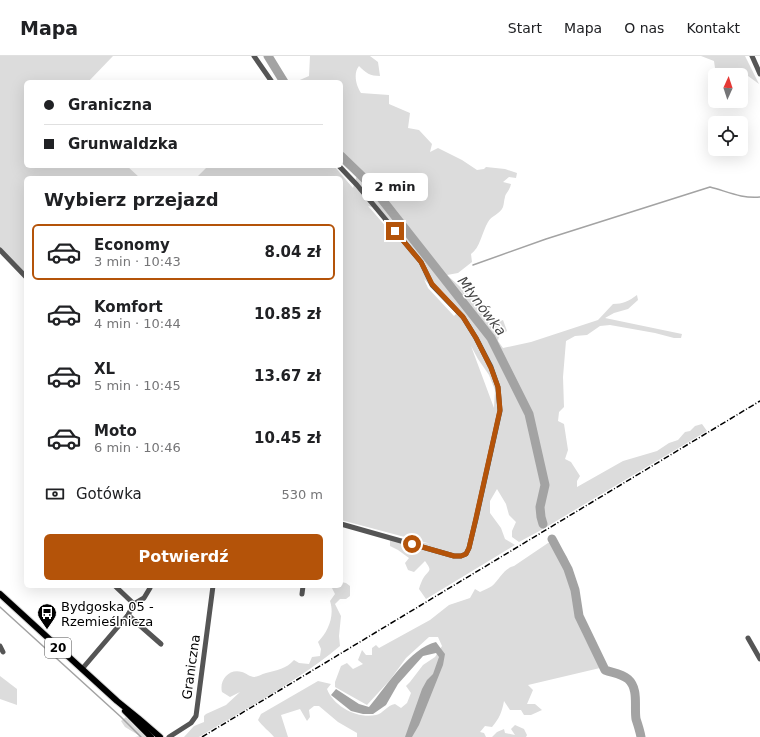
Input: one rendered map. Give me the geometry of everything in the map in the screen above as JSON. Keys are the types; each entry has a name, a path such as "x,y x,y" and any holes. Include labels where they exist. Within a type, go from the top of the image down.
{"main road":[{"name":"20","path":"0,594 117,701 160,737"},
{"name":"20","path":"117,701 135,722 151,737"}],"street":[{"path":"254,56 271,80"},
{"path":"752,56 760,74"},
{"path":"341,168 357,185 421,262 432,284 463,317 476,338 491,368 498,387 500,410 469,548 466,554 454,556 343,525"},
{"path":"0,250 24,275"},
{"path":"117,588 134,604"},
{"path":"82,669 128,615 134,604 144,598 150,588"},
{"name":"Graniczna","path":"169,737 191,723 196,716 213,588"},
{"path":"302,594 303,588"},
{"path":"128,615 161,644"},
{"path":"748,638 760,659"},
{"path":"0,646 3,652"}],"shaded area":[{"path":"0,56 113,56 90,80 24,80 24,168 129,168 138,176 24,176 24,275 0,250"},
{"path":"310,56 370,56 378,62 380,76 368,74 359,66 356,72 356,80 361,93 389,95 389,104 410,113 408,128 419,130 432,144 430,152 438,148 462,160 477,170 484,169 486,167 505,169 517,173 516,178 509,177 503,182 511,184 505,195 503,207 488,222 477,248 471,254 472,262 458,273 447,275 479,304 491,325 503,320 507,331 499,336 498,341 503,348 531,342 598,320 613,304 626,302 637,295 638,300 628,309 614,313 605,318 682,334 681,338 674,338 610,325 600,326 587,335 575,336 566,341 563,377 564,407 559,412 558,421 564,424 568,450 565,459 571,462 580,476 577,481 577,487 623,461 657,451 669,443 678,440 685,432 690,431 695,426 702,424 707,431 519,542 512,537 512,531 516,522 509,515 506,504 497,489 490,501 490,513 501,528 505,539 515,545 426,599 419,589 429,570 429,567 425,561 414,572 408,570 405,563 409,558 390,546 390,538 393,537 431,544 343,521 343,176 353,188 357,175 343,161 343,80 300,80 309,76","holes":["368,206 376,208 399,232 396,238","424,279 433,289 441,290 451,301 456,314 454,316 428,288","471,346 489,375 495,390 494,408"]},
{"path":"701,56 745,56 759,84 748,76 748,68 715,68 714,61"},
{"path":"206,168 336,168 343,176 198,176"},
{"path":"548,543 558,544 567,557 579,591 581,617 587,631 582,632 600,668 528,685 533,690 527,704 535,704 542,710 531,715 524,715 521,710 510,710 504,701 500,715 492,727 485,726 480,732 484,733 486,737 357,737 357,733 338,722 319,706 314,706 309,710 310,717 307,721 300,709 281,715 288,737 274,737 258,720 261,714 318,681 331,684 327,689 330,695 341,706 354,713 369,716 376,715 395,704 401,708 407,703 411,693 406,686 423,665 435,657 442,646 438,637 429,637 406,658 390,680 367,705 335,687 335,682 341,666 347,663 353,669 363,664 358,660 362,650 366,655 372,655 372,648 376,645 379,648 430,620 449,605 470,598 475,589 480,592 491,587 507,569 514,566"},
{"path":"343,582 350,586 350,596 346,599 340,599 335,604 341,616 339,636 340,646 289,683 199,737 184,737 194,726 204,722 204,716 206,714 226,705 240,692 230,697 222,692 222,683 229,673 237,671 255,677 285,667 294,660 299,663 309,664 312,657 320,656 321,649 318,642 328,629 332,612 330,601 335,594 332,588 343,588"},
{"path":"436,642 445,654 443,665 419,725 412,737 405,737 422,689 427,680 433,674 439,657 436,653 423,656 398,684 386,705 373,714 363,714 351,711 331,695 336,689 359,704 369,707 408,660 426,646"},
{"path":"0,676 17,689 17,705 0,699"},
{"path":"126,717 135,727 149,737 135,737 140,736 125,727 121,721"},
{"path":"515,725 524,729 527,735 526,737 492,737 497,732 504,729 505,733 515,735 511,729"}],"waterway":[{"name":"Młynówka","path":"268,56 283,80"},
{"name":"Młynówka","path":"343,158 369,183 491,338 529,414 545,485 540,507 543,524"},
{"path":"473,265 546,239 710,187 740,196 760,197"},
{"name":"Młynówka","path":"552,539 568,569 575,590 579,616 605,670 625,677 634,688 636,719 641,737"},
{"path":"0,607 141,737"}],"railway":[{"path":"202,737 760,401"}],"place":[{"name":"Bydgoska 05 - Rzemieślnicza","path":"47,630"}],"route":[{"path":"395,231 421,262 432,284 463,317 476,338 491,368 498,387 500,410 469,548 466,554 454,556 412,544"}]}
